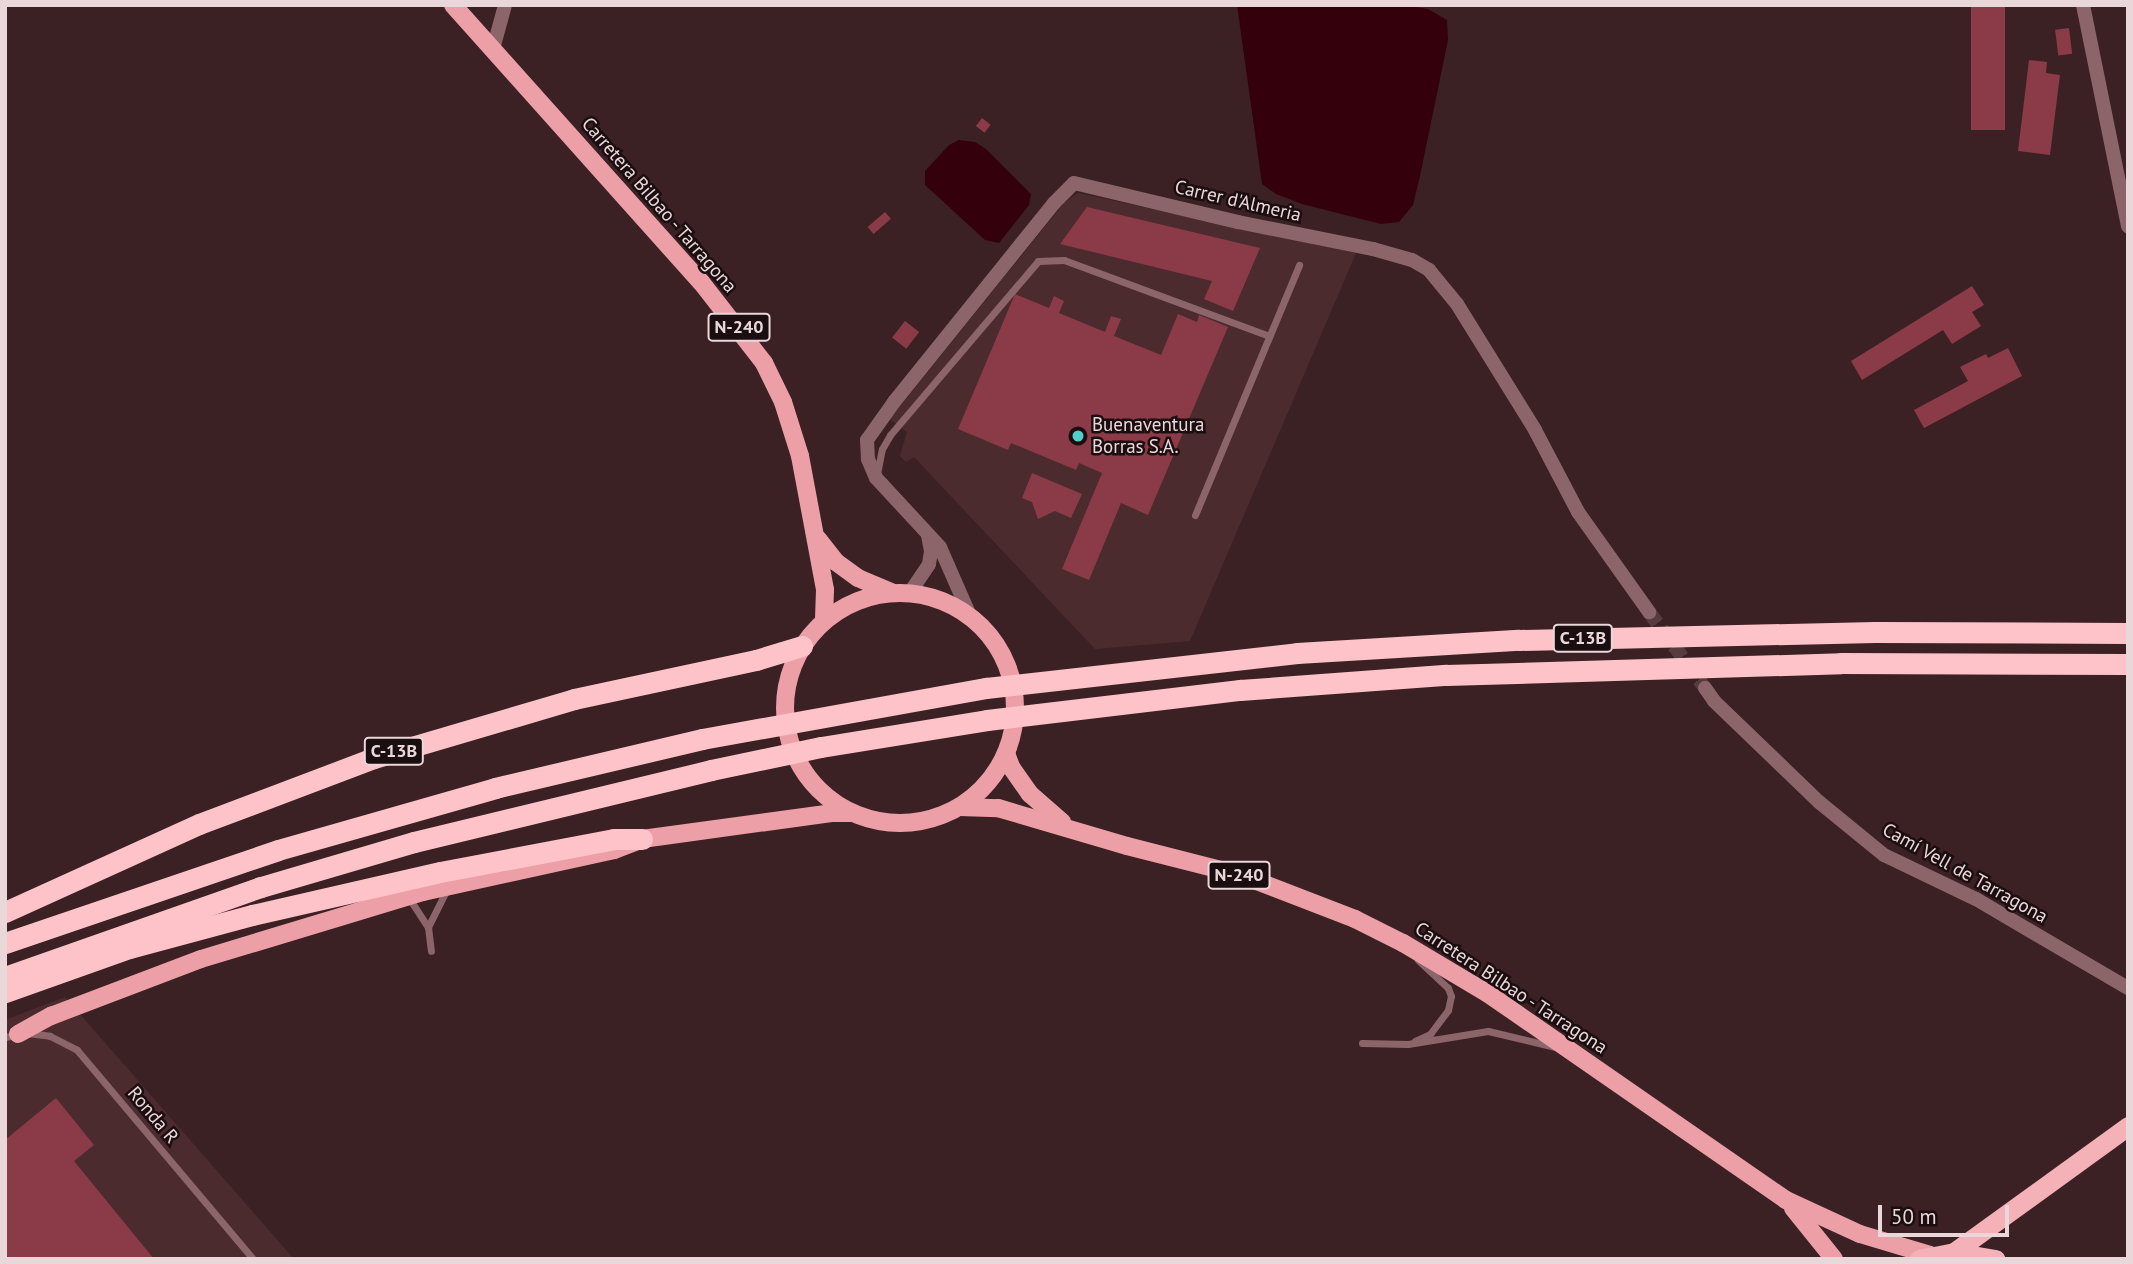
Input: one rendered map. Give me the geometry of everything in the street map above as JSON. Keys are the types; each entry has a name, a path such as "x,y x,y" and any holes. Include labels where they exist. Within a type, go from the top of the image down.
{"highway":[{"name":"C-13B","path":"5,943 175,882 392,816 702,739 986,688 1297,653 1520,640 1875,632 2128,633"},
{"name":"C-13B","path":"5,912 199,824 373,758 574,699 756,660 802,646"},
{"name":"C-13B","path":"5,976 182,913 427,839 711,770 821,747 987,720 1240,690 1484,674 1841,663 2128,664"},
{"path":"5,992 141,944 309,901 614,839 642,839"},
{"path":"1954,1252 2128,1126"},
{"name":"N-240","path":"1924,1257 1954,1252 1995,1259"}],"main road":[{"name":"Carretera Bilbao - Tarragona","path":"453,5 701,282 751,343 773,379 791,423 816,536"},
{"name":"N-240","path":"816,536 836,562 858,578 901,594 942,601 971,618 983,629 1002,656 1013,688 1014,721 1006,753 992,778 960,807 930,820 907,823 882,822 852,813 812,784 802,771 789,741 785,692 802,646 824,621 856,602 901,594"},
{"name":"N-240","path":"816,536 825,590 824,621"},
{"name":"N-240","path":"1006,753 1011,767 1030,794 1068,827"},
{"name":"N-240","path":"960,807 998,808 1068,827"},
{"path":"12,1035 51,1016 201,960 453,884 614,850 642,839 852,813"},
{"name":"Carretera Bilbao - Tarragona","path":"1068,827 1279,888 1344,914 1403,943 1487,993 1786,1200"},
{"name":"N-240","path":"1786,1200 1860,1234 1924,1257"},
{"name":"N-240","path":"1786,1200 1816,1233 1833,1259"}],"street":[{"path":"493,49 505,5"},
{"path":"2083,5 2128,226"},
{"name":"Carrer d'Almeria","path":"971,618 940,547 876,478 866,449 872,431 1046,214 1074,183 1250,225 1373,249 1422,264 1438,278 1457,304 1535,430 1578,512 1649,612"},
{"path":"901,594 929,564 931,551 928,535"},
{"name":"Camí Vell de Tarragona","path":"1705,688 1714,701 1819,802 1884,855 1976,898 2128,988"}],"lane":[{"path":"876,478 882,449 890,435 1038,261 1064,260 1269,336"},
{"path":"1195,514 1299,265"},
{"path":"428,927 442,896 453,884"},
{"path":"408,896 428,927 431,951"},
{"path":"1403,943 1448,988 1451,996 1448,1010 1430,1034 1408,1044"},
{"path":"1362,1043 1408,1044 1488,1031 1569,1050"},
{"name":"Ronda R","path":"12,1035 50,1036 84,1057 253,1259"}],"shaded area":[{"path":"1237,5 1404,5 1428,9 1447,20 1448,40 1420,176 1413,205 1399,222 1381,224 1302,204 1276,194 1262,184"},
{"path":"959,140 975,142 986,149 1031,194 1029,205 999,243 985,240 925,185 925,171 949,145"},
{"path":"1078,193 1356,253 1190,641 1095,649 914,457 906,462 900,456 907,432 890,419 1064,203"},
{"path":"65,997 294,1259 5,1259 5,1020"}],"building":[{"path":"1971,5 2005,5 2005,130 1971,130"},
{"path":"2069,28 2072,54 2058,56 2055,30"},
{"path":"2029,60 2047,62 2046,73 2060,75 2050,155 2018,151"},
{"path":"982,118 991,125 985,133 976,126"},
{"path":"1087,207 1260,248 1233,311 1204,299 1212,281 1060,244"},
{"path":"885,212 891,219 874,234 868,227"},
{"path":"1972,286 1984,305 1972,312 1981,326 1952,344 1943,330 1862,380 1851,361"},
{"name":"Buenaventura Borras S.A.","path":"1015,294 1049,308 1054,296 1064,301 1059,313 1105,332 1111,316 1121,319 1114,336 1161,355 1178,314 1197,322 1199,315 1228,327 1148,515 1121,503 1089,580 1062,569 1102,473 1079,463 1076,470 1011,443 1008,450 958,429"},
{"path":"905,321 919,332 906,349 892,338"},
{"path":"2008,348 2022,376 1924,428 1914,410 1968,381 1960,367 1986,354 1988,358"},
{"path":"1032,473 1082,494 1071,518 1055,511 1038,519 1032,502 1022,498"},
{"path":"56,1098 94,1145 74,1161 154,1259 5,1259 5,1140"}],"tunnel":[{"path":"1649,612 1705,688"}],"place":[{"name":"Buenaventura Borras S.A.","path":"1078,436"}]}
